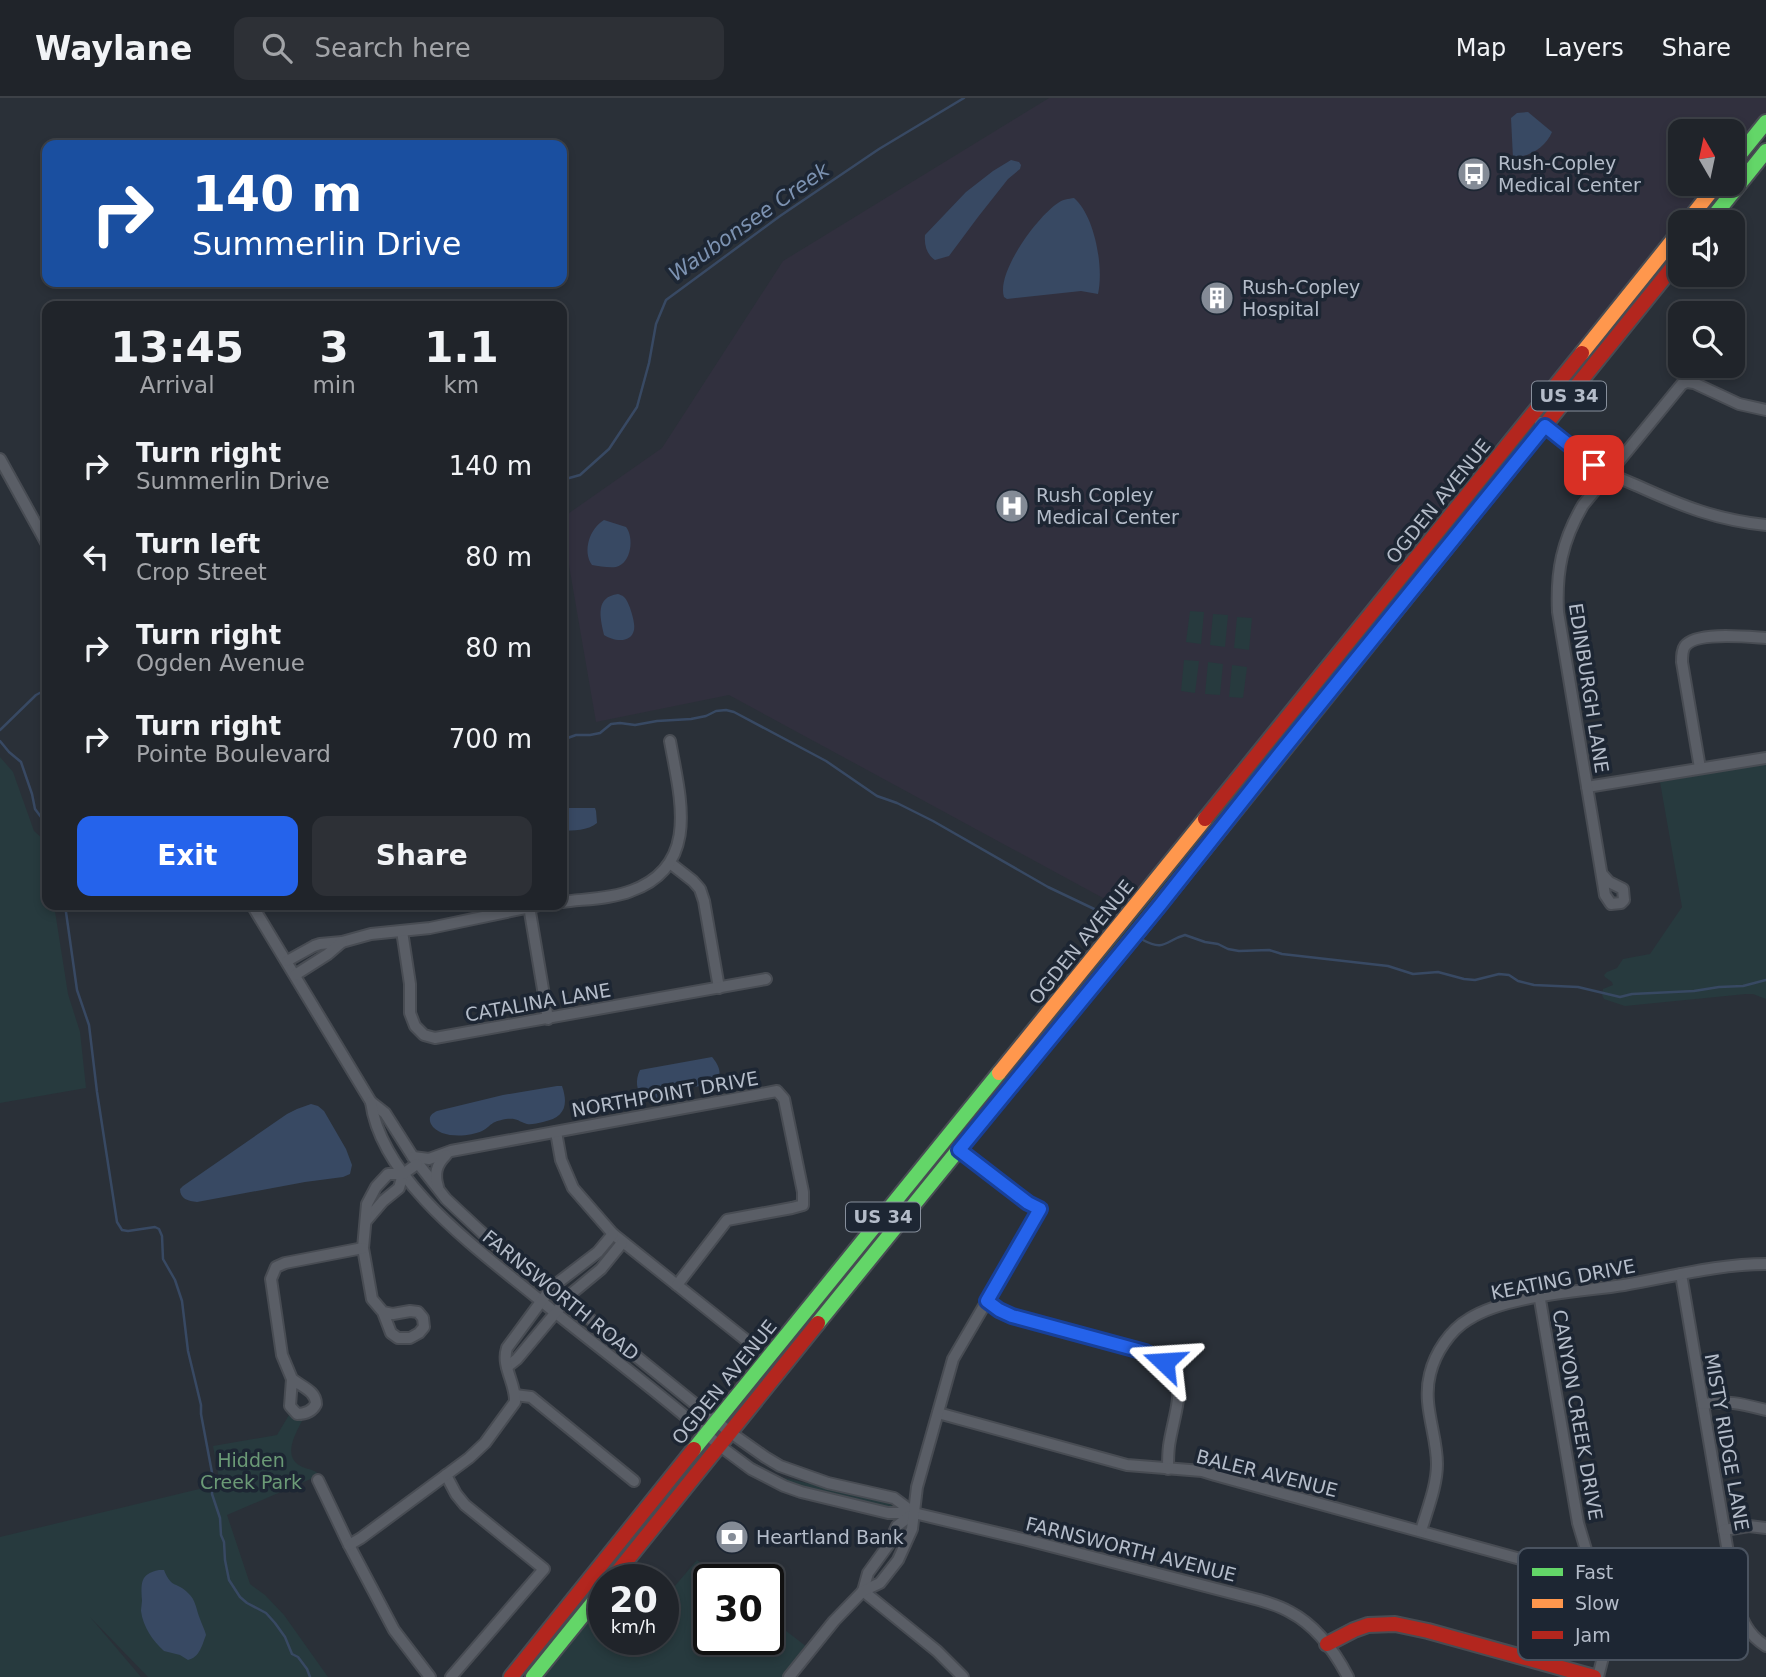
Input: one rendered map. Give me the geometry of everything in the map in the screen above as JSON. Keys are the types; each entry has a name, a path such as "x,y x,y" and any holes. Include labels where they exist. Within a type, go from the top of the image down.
{"main road":[{"path":"1745,148 1766,122"},
{"path":"1719,210 1766,151"},
{"path":"1696,210 1708,196"},
{"name":"OGDEN AVENUE","path":"511,1677 1668,245"},
{"name":"OGDEN AVENUE","path":"624,1564 1160,905 1668,273"},
{"path":"533,1677 588,1609"},
{"path":"1327,1644 1368,1625 1395,1623 1518,1656"},
{"path":"1534,1660 1596,1677"}],"street":[{"name":"EDINBURGH LANE","path":"1602,874 1558,612 1558,578 1564,544 1583,505 1682,384 1694,383 1739,404 1766,410"},
{"path":"1531,415 1594,465 1609,473 1682,506 1726,519 1766,525"},
{"path":"0,459 42,535"},
{"path":"1700,768 1682,662 1684,646 1707,637 1766,638"},
{"path":"567,901 630,892 659,876 670,863 681,838 682,818 670,741"},
{"path":"1587,787 1766,758"},
{"path":"670,863 700,889 719,988"},
{"path":"255,910 371,1102 385,1113 415,1160 403,1174 399,1188 383,1201 366,1222 363,1248 372,1299 383,1312"},
{"path":"287,961 314,946 371,934 430,928 511,910"},
{"path":"535,910 548,1019"},
{"name":"CATALINA LANE","path":"402,931 410,984 410,1013 415,1026 424,1035 435,1038 766,979"},
{"path":"295,975 342,942"},
{"name":"NORTHPOINT DRIVE","path":"415,1160 429,1159 451,1151 777,1091 784,1099 803,1192 803,1205 727,1220 677,1285"},
{"path":"371,1102 373,1119 391,1157 403,1174"},
{"path":"555,1132 561,1160 573,1188 613,1234 746,1340"},
{"path":"789,1677 834,1621 863,1591 880,1583 898,1560 912,1529 917,1486 953,1359 1040,1209 1028,1203 946,1140"},
{"path":"440,1192 436,1179 437,1168 451,1151"},
{"name":"FARNSWORTH ROAD","path":"415,1160 440,1192 492,1242 717,1421"},
{"name":"FARNSWORTH ROAD","path":"403,1174 448,1225 706,1434"},
{"path":"349,1545 469,1458 485,1443 515,1402 505,1356 507,1348 551,1287 598,1252 613,1234"},
{"path":"507,1367 517,1359 577,1287 601,1269 622,1243"},
{"path":"292,1379 282,1355 271,1279 276,1267 363,1248"},
{"name":"KEATING DRIVE","path":"1421,1531 1437,1463 1429,1411 1430,1375 1443,1345 1467,1320 1500,1306 1540,1297 1681,1274 1766,1264"},
{"name":"MISTY RIDGE LANE","path":"1681,1274 1727,1548"},
{"name":"CANYON CREEK DRIVE","path":"1536,1282 1578,1523 1585,1548"},
{"path":"987,1301 1012,1316 1145,1352 1164,1362 1176,1378 1179,1397 1168,1448 1168,1469"},
{"path":"515,1395 531,1397 634,1481"},
{"path":"1703,1404 1727,1401 1766,1410"},
{"name":"BALER AVENUE","path":"938,1413 1126,1465 1202,1471 1518,1558"},
{"name":"FARNSWORTH AVENUE","path":"717,1421 780,1466 828,1483 894,1498 914,1513"},
{"name":"FARNSWORTH AVENUE","path":"706,1434 751,1469 801,1493 888,1513 914,1513 1050,1545 1259,1600 1287,1610 1327,1644 1348,1677"},
{"path":"446,1475 465,1505 544,1569 452,1677"},
{"path":"318,1480 394,1630 430,1677"},
{"path":"863,1591 868,1573 889,1544 897,1526 914,1513"},
{"path":"1724,1530 1749,1526 1766,1528"},
{"path":"863,1591 937,1651 962,1677"},
{"name":"MISTY RIDGE LANE","path":"1748,1631 1766,1646"},
{"name":"CANYON CREEK DRIVE","path":"1596,1677 1601,1660"}],"shaded area":[{"name":"Rush Copley Medical Center","path":"1049,98 1766,98 1766,114 1745,140 1745,119 1668,119 1668,196 1700,196 1689,210 1668,210 1668,236 1563,366 1454,494 1408,559 1125,910 729,695 596,722 567,554 567,514 662,448 783,261"}],"green space":[{"path":"1190,611 1204,612 1201,644 1186,642"},
{"path":"1213,614 1228,615 1225,647 1210,645"},
{"path":"1237,617 1252,618 1249,650 1234,648"},
{"path":"1184,660 1199,661 1195,693 1181,691"},
{"path":"1208,662 1223,664 1220,695 1205,694"},
{"path":"1232,665 1247,667 1243,698 1229,697"},
{"path":"1330,675 1278,747 1011,1077 1060,1007"},
{"path":"0,757 13,772 34,831 42,838 42,910 55,910 68,994 80,1032 86,1088 0,1103"},
{"path":"1766,764 1766,999 1746,994 1625,1006 1604,999 1603,989 1613,985 1604,975 1617,968 1623,959 1650,954 1682,907 1660,782"},
{"name":"Hidden Creek Park","path":"289,1415 302,1421 292,1447 293,1459 320,1475 227,1515 250,1584 284,1615 328,1677 148,1677 90,1617 141,1677 0,1677 0,1537 220,1484 213,1446 277,1435"},
{"path":"751,1461 780,1477 883,1500 896,1508 803,1488 777,1478 750,1463"},
{"path":"693,1565 693,1655 784,1655 784,1629 807,1647 784,1677 540,1677 588,1618 588,1655 679,1655 679,1581"}],"water":[{"path":"1528,112 1552,132 1536,150 1513,158 1511,118 1517,113"},
{"path":"1011,160 1019,162 1020,169 1008,179 949,256 935,260 932,258 927,249 925,235 966,192"},
{"path":"1074,198 1087,217 1096,243 1100,271 1098,294 1081,291 1007,299 1004,297 1006,274 1020,246 1050,210 1064,200"},
{"path":"604,520 626,527 629,531 631,543 628,555 621,565 616,567 592,565 589,559 591,534"},
{"path":"618,594 628,603 634,627 629,638 621,640 604,635 601,615 602,604 606,599"},
{"path":"567,808 595,808 597,823 585,829 567,831"},
{"path":"712,1057 719,1071 719,1078 714,1084 680,1089 668,1096 652,1100 644,1099 639,1093 637,1081 640,1070"},
{"path":"562,1086 565,1105 556,1118 550,1120 529,1124 506,1119 470,1135 447,1134 435,1129 430,1122 431,1116 437,1111 503,1095"},
{"path":"311,1104 324,1111 346,1149 352,1165 350,1174 197,1202 181,1195 180,1189 183,1186 287,1114"},
{"path":"164,1570 172,1583 191,1596 206,1633 198,1653 188,1660 164,1651 152,1638 144,1623 141,1611 143,1580 148,1574"}],"waterway":[{"name":"Waubonsee Creek","path":"567,479 580,475 609,449 637,407 656,324 666,300 780,216 879,149 964,98"},
{"name":"Waubonsee Creek","path":"0,730 42,692"},
{"path":"567,738 600,733 611,724 635,725 691,719 716,711 734,712 826,761 877,796 933,821 1048,887 1111,917"},
{"path":"0,741 21,762 35,809 42,818"},
{"path":"66,910 77,990 89,1025 117,1222 122,1230 128,1231 155,1227 162,1236 163,1259 175,1280 182,1301 188,1351 201,1405 213,1478 212,1494 220,1518 229,1580 240,1597 266,1613 275,1623 292,1654 298,1657 310,1677"},
{"path":"1143,940 1161,945 1185,935 1239,951 1269,950 1282,954 1388,966 1413,974 1438,972 1475,980 1499,974 1509,975 1518,981 1534,985 1578,987 1620,997 1743,986 1766,980"}],"traffic: fast":[{"path":"1745,148 1766,122"},
{"path":"1719,210 1766,151"},
{"path":"818,1323 1145,923"},
{"path":"694,1449 999,1073"},
{"path":"533,1677 588,1609"}],"traffic: slow":[{"path":"1696,210 1708,196"},
{"path":"1582,353 1668,246"},
{"path":"1145,923 1524,451"},
{"path":"999,1073 1205,819"}],"traffic: jam":[{"path":"1524,451 1668,273"},
{"path":"1205,819 1582,353"},
{"path":"624,1564 818,1323"},
{"path":"511,1677 694,1449"},
{"path":"1327,1644 1368,1625 1395,1624 1518,1656"},
{"path":"1533,1660 1594,1677"}],"place":[{"name":"Rush-Copley Medical Center","path":"1474,174"},
{"name":"Rush-Copley Hospital","path":"1217,298"},
{"name":"Rush Copley Medical Center","path":"1012,506"},
{"name":"Heartland Bank","path":"732,1537"}],"route":[{"path":"1164,1362 1152,1354 1012,1316 987,1301 1040,1209 1028,1203 959,1150 1545,426 1594,465"}]}
